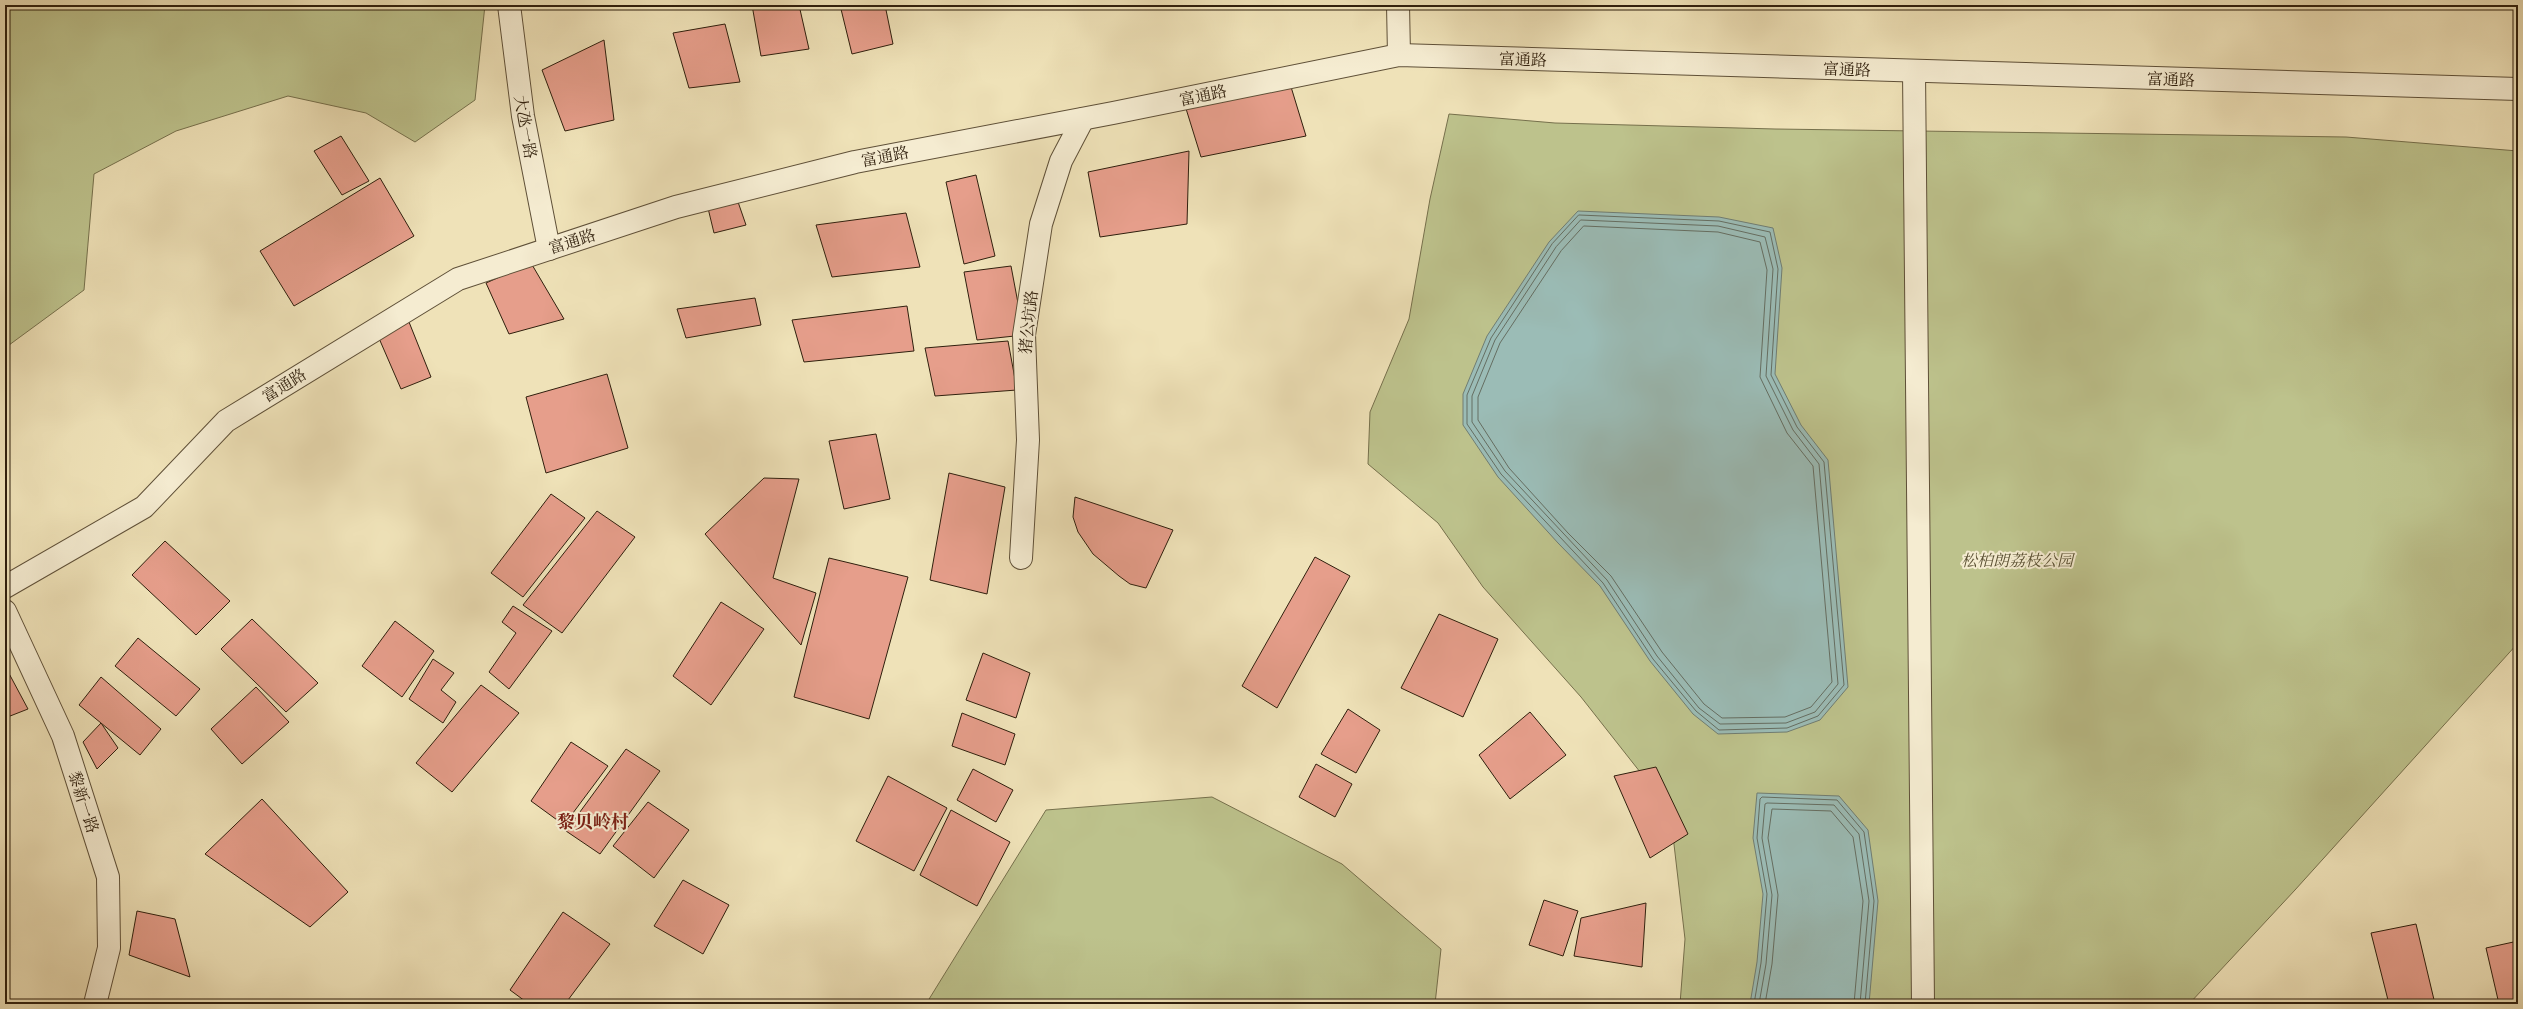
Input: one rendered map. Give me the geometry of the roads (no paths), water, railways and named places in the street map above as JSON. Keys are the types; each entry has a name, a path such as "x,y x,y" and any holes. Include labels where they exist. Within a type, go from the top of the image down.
{"street":[{"name":"大氹一路","path":"509,5 523,116 549,249"},
{"path":"1398,5 1399,55"},
{"name":"富通路","path":"5,587 144,507 226,421 458,279 676,207 848,164 1083,119 1399,55 2518,89"},
{"path":"1914,71 1923,1004"},
{"name":"猪公坑路","path":"1022,558 1028,440 1023,341 1041,224 1061,161 1083,119"},
{"name":"黎新一路","path":"5,611 63,736 108,877 109,948 95,1004"}],"water":[{"path":"1578,211 1719,217 1773,228 1782,268 1775,374 1801,425 1828,460 1848,687 1820,720 1787,732 1718,734 1693,714 1650,661 1600,586 1558,543 1498,477 1463,425 1463,394 1487,336 1549,242"},
{"path":"1757,793 1839,796 1868,830 1878,901 1869,1004 1750,1004 1757,962 1763,894 1753,838"}],"district":[{"name":"黎贝岭村","path":"593,821"}],"park label":[{"name":"松柏朗荔枝公园","path":"2017,560"}]}
